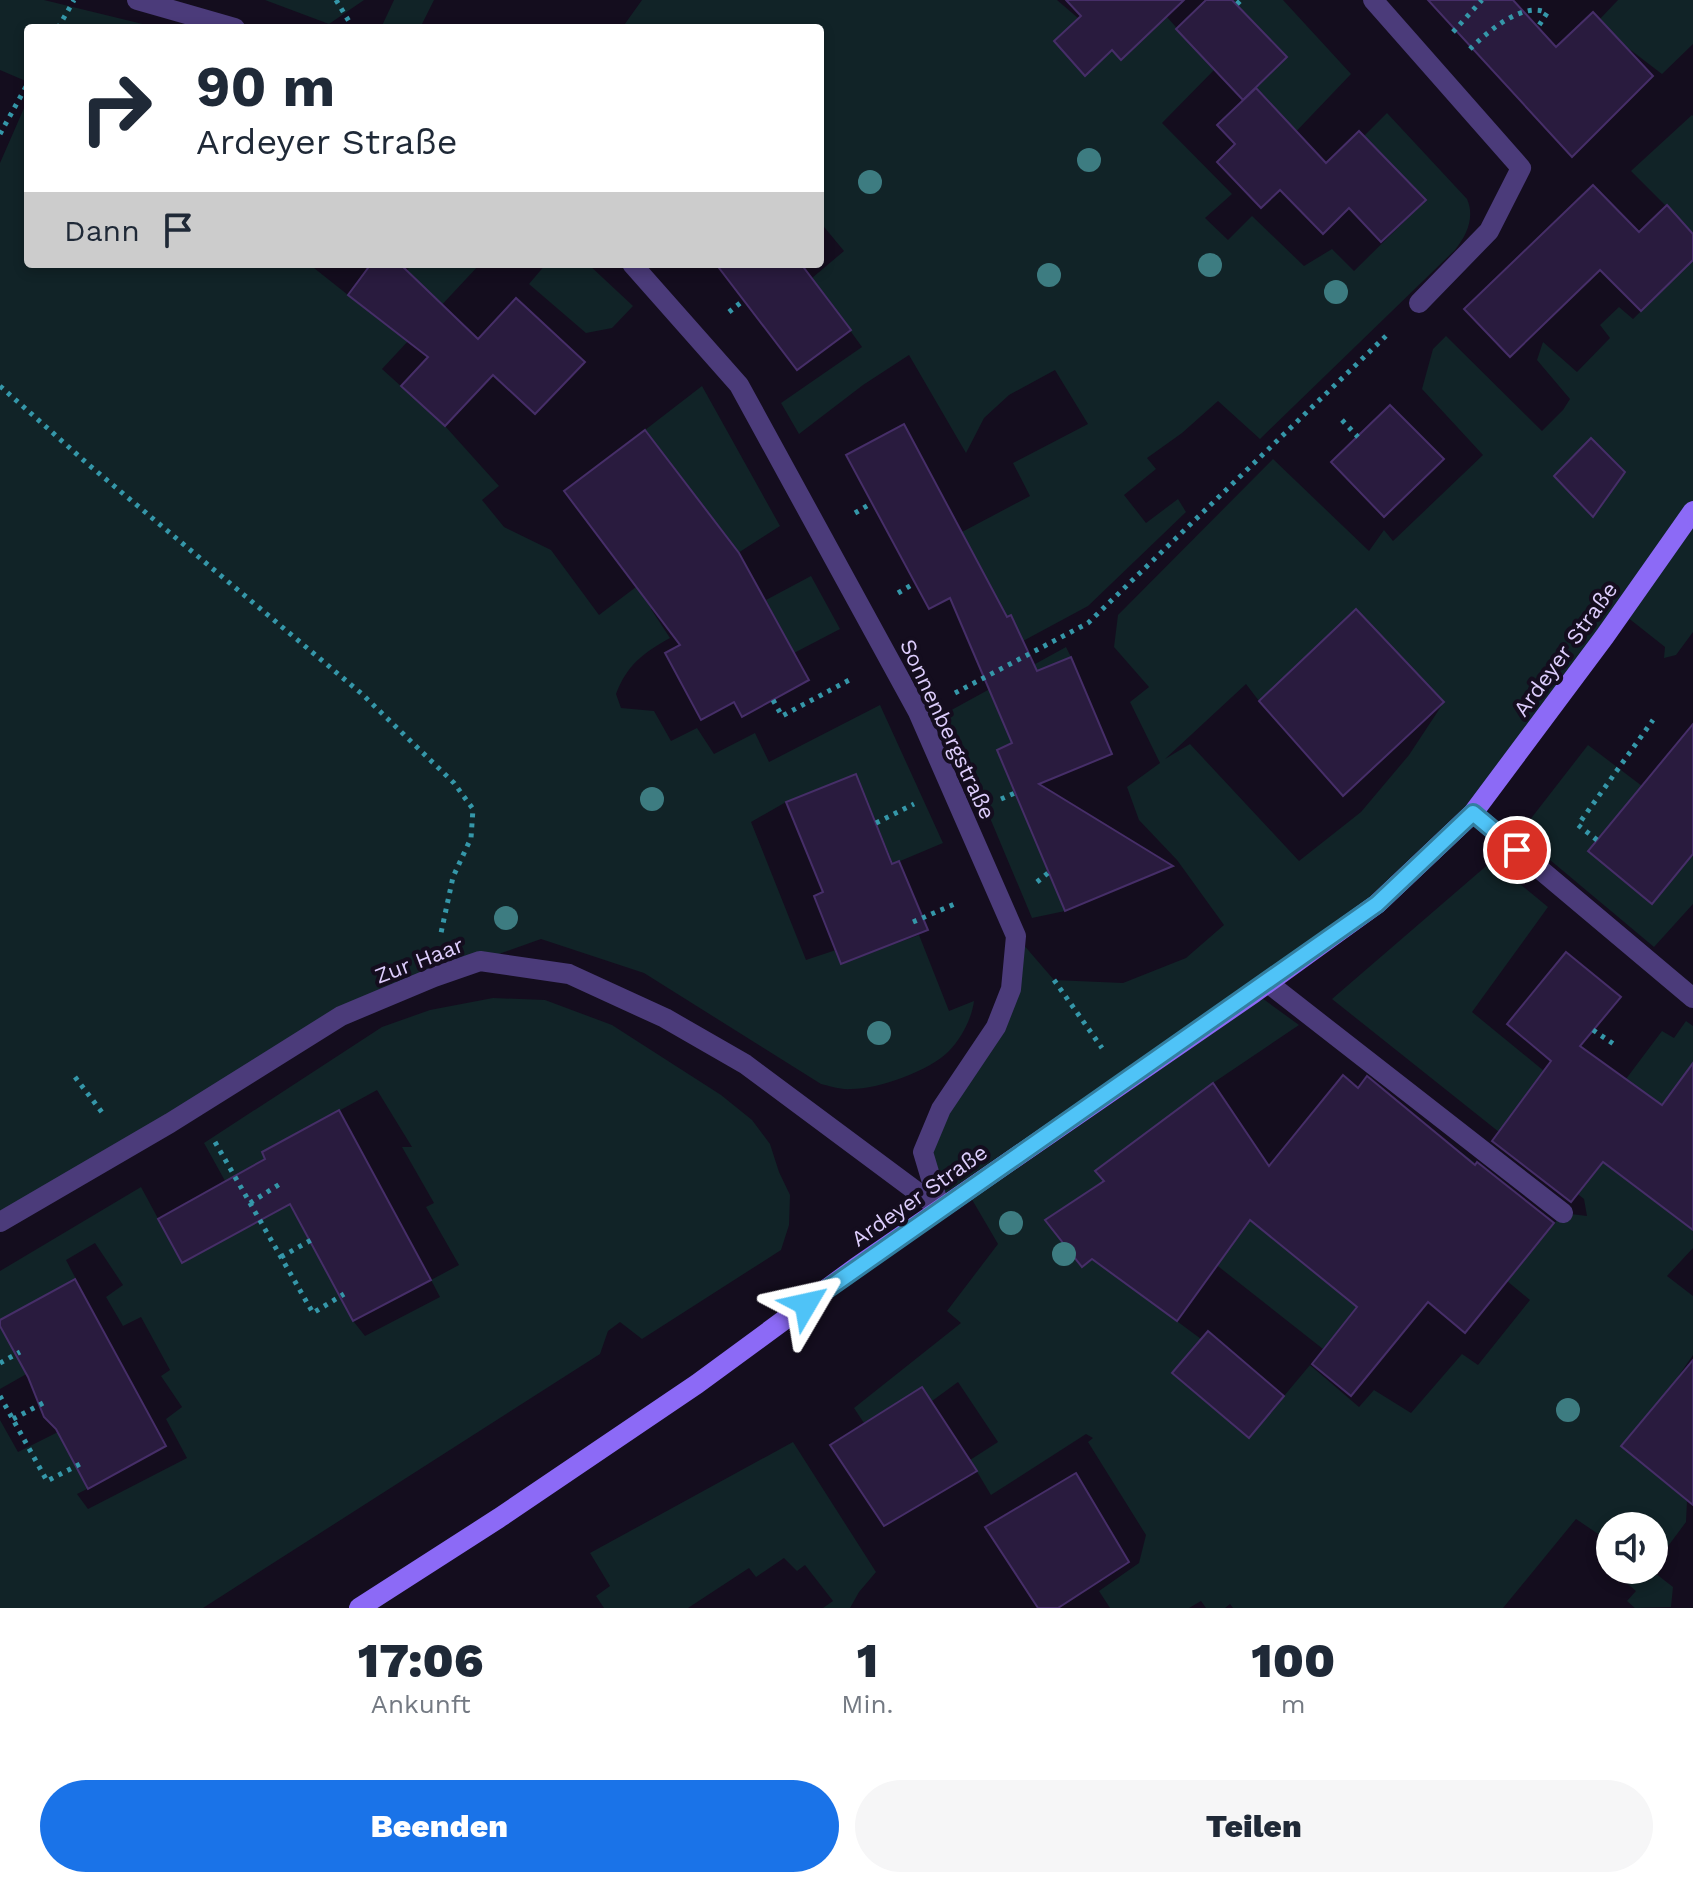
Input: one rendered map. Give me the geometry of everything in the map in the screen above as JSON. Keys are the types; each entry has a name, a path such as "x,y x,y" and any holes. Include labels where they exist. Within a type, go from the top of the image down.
{"main road":[{"name":"Ardeyer Straße","path":"359,1608 697,1384 855,1268 1268,983 1377,904 1473,813 1605,636 1693,511"}],"street":[{"path":"137,0 221,24"},
{"path":"1373,0 1521,168 1489,231 1419,303"},
{"name":"Sonnenbergstraße","path":"636,268 739,385 918,712 1016,936 1011,989 996,1027 941,1109 923,1152 940,1209"},
{"path":"1473,813 1693,998"},
{"name":"Zur Haar","path":"0,1222 341,1016 480,961 569,974 665,1018 745,1064 940,1209"},
{"path":"1268,983 1563,1213"}],"path":[{"path":"60,24 74,0"},
{"path":"336,0 351,24"},
{"path":"1440,78 1516,5 1530,3 1543,7 1547,13 1538,27"},
{"path":"0,134 24,90"},
{"path":"723,316 744,300"},
{"path":"918,712 1088,623 1419,303"},
{"path":"0,386 89,465 362,694 464,796 473,809 471,838 453,877 434,977"},
{"path":"1342,420 1358,437"},
{"path":"773,700 782,716 889,659"},
{"path":"1597,840 1578,825 1653,720"},
{"path":"1054,980 1126,1082"},
{"path":"1593,1030 1615,1045"},
{"path":"197,1105 313,1313 344,1294"},
{"path":"250,1203 283,1182"},
{"path":"281,1257 313,1239"},
{"path":"0,1363 20,1352"},
{"path":"0,1396 47,1481 80,1464"},
{"path":"13,1419 45,1402"}],"shaded area":[{"path":"0,0 44,0 143,24 24,24 24,80 0,70"},
{"path":"265,0 364,0 329,24"},
{"path":"394,0 434,0 422,24 383,24"},
{"path":"642,0 1057,0 1078,18 1054,41 1112,50 1122,60 1167,17 1214,70 1162,123 1232,194 1205,218 1228,240 1252,216 1304,266 1332,249 1354,271 1426,200 1364,136 1387,113 1467,199 1470,212 1468,226 1455,250 1260,439 1218,401 1182,433 1147,458 1156,469 1124,495 1146,523 1178,499 1186,512 1088,606 1023,641 1002,620 986,578 962,532 1030,496 1013,463 1088,424 1055,370 1009,395 984,418 966,453 909,355 863,385 799,434 781,403 862,347 812,278 844,251 824,227 824,24 625,24"},
{"path":"1233,0 1283,0 1351,74 1288,140 1269,126 1280,114 1256,87 1287,57"},
{"path":"1618,0 1693,0 1693,44 1662,74 1624,45 1600,19"},
{"path":"24,108 24,268 314,268 382,322 405,292 396,285 409,268 476,268 382,369 445,426 499,486 482,500 504,527 551,550 599,615 636,587 701,503 645,430 702,386 780,526 651,609 670,638 644,655 625,675 616,694 621,708 654,711 671,741 697,728 714,754 755,733 769,762 880,705 943,843 893,864 856,775 786,802 751,822 806,960 836,950 842,963 919,935 949,1011 974,1001 965,1028 949,1051 917,1072 875,1086 847,1089 821,1084 644,973 541,939 434,977 0,1211 0,163"},
{"path":"1693,116 1693,233 1631,171"},
{"path":"1693,260 1693,632 1676,655 1664,658 1665,647 1622,613 1473,813 1255,993 1299,1025 1213,1083 1257,1148 1245,1159 1332,1286 1449,1143 1474,1162 1323,1349 1181,1237 1139,1293 1201,1339 1172,1373 1249,1438 1310,1365 1359,1407 1374,1390 1411,1413 1462,1354 1478,1365 1530,1300 1507,1281 1563,1213 1587,1216 1584,1199 1554,1175 1662,1031 1674,1038 1686,1021 1693,1026 1693,1063 1662,1105 1646,1094 1693,1230 1693,1248 1667,1276 1693,1296 1693,1355 1621,1446 1687,1501 1686,1522 1668,1546 1668,1512 1596,1512 1596,1533 1576,1519 1503,1608 1233,1608 1230,1604 1225,1608 1206,1608 1201,1601 1189,1608 1110,1608 1099,1591 1139,1563 1146,1535 1088,1442 1093,1438 1086,1434 991,1495 970,1460 998,1442 958,1382 932,1401 922,1387 864,1423 854,1408 961,1323 947,1311 998,1244 967,1191 940,1209 923,1152 996,1027 1016,936 1054,980 1123,983 1186,958 1224,925 1177,860 1139,820 1127,787 1160,763 1130,702 1149,687 1114,647 1118,615 1273,459 1369,551 1384,530 1393,541 1483,455 1422,389 1433,349 1446,336 1542,431 1570,399 1537,360 1543,342 1577,372 1610,338 1600,325 1619,307 1633,319","holes":["1356,610 1444,702 1409,755 1361,812 1299,861 1190,744 1165,759 1246,684 1259,701"]},
{"path":"543,268 592,268 633,306 612,328 586,333 529,284"},
{"path":"811,576 840,629 794,653 766,600"},
{"path":"1066,647 1071,657 1023,677 1021,739 997,750 1065,911 1032,918 946,713"},
{"path":"1588,745 1642,786 1693,854 1693,904 1654,947 1519,834"},
{"path":"1492,861 1548,907 1472,1012 1544,1071 1499,1132 1332,999"},
{"path":"493,998 545,1000 612,1025 721,1095 752,1120 770,1144 790,1195 789,1225 781,1250 642,1339 620,1322 608,1331 600,1354 203,1608 0,1608 0,1420 18,1452 58,1432 89,1488 77,1494 88,1509 187,1458 166,1419 182,1407 161,1376 170,1370 141,1317 123,1326 106,1297 123,1285 95,1243 66,1260 76,1279 0,1320 0,1271 141,1187 182,1263 250,1226 204,1143 382,1027 430,1010","holes":["377,1090 412,1147 402,1147 434,1203 426,1207 459,1265 431,1280 440,1297 365,1336 354,1322 356,1317 293,1211 295,1206 262,1153"]},
{"path":"0,1326 30,1372 0,1389"},
{"path":"793,1442 876,1572 850,1608 823,1608 833,1601 805,1565 797,1571 784,1558 756,1577 749,1568 688,1608 604,1608 596,1596 610,1586 590,1553"},
{"path":"1668,1583 1673,1587 1671,1607 1635,1608 1627,1601 1636,1591 1628,1584"}],"building":[{"path":"1066,0 1184,0 1121,60 1112,50 1085,76 1054,41 1081,16"},
{"path":"1206,0 1232,0 1287,57 1243,100 1176,29"},
{"path":"1428,0 1513,0 1556,47 1593,12 1653,76 1572,157"},
{"path":"1256,88 1326,163 1359,131 1426,200 1381,242 1349,208 1323,234 1280,190 1261,208 1217,162 1235,144 1217,125"},
{"path":"1593,185 1639,232 1667,205 1693,234 1693,260 1641,311 1600,270 1510,357 1464,309"},
{"path":"368,268 404,268 478,339 516,298 585,362 535,414 493,375 445,426 401,386 428,357 348,295"},
{"path":"719,268 804,268 851,330 797,370"},
{"path":"1390,405 1444,459 1384,517 1331,462"},
{"path":"904,424 1007,617 1011,615 1037,671 1071,657 1112,754 1039,784 1173,866 1065,911 997,750 1012,743 950,598 929,609 846,455"},
{"path":"645,430 739,553 809,680 742,717 734,702 701,720 665,653 680,645 564,491"},
{"path":"1591,438 1625,472 1593,517 1554,476"},
{"path":"1356,609 1444,702 1343,796 1259,701"},
{"path":"1693,724 1693,854 1652,904 1588,851"},
{"path":"856,774 892,864 899,861 928,930 841,964 814,896 823,892 786,802"},
{"path":"1566,952 1621,997 1580,1046 1662,1105 1693,1063 1693,1230 1603,1162 1571,1202 1492,1141 1551,1061 1507,1024"},
{"path":"1343,1075 1358,1088 1367,1076 1475,1165 1477,1162 1554,1223 1465,1333 1428,1302 1351,1396 1312,1364 1357,1307 1250,1220 1177,1321 1092,1259 1082,1267 1045,1220 1104,1181 1095,1171 1213,1083 1269,1166"},
{"path":"339,1110 431,1280 353,1321 290,1204 182,1263 158,1219 265,1159 262,1152"},
{"path":"75,1279 166,1446 88,1489 56,1429 44,1417 28,1377 0,1326 0,1320"},
{"path":"1208,1331 1284,1396 1249,1438 1172,1373"},
{"path":"1693,1360 1693,1505 1621,1446"},
{"path":"922,1387 977,1471 884,1526 830,1445"},
{"path":"1076,1473 1129,1562 1058,1608 1038,1608 985,1527"}],"route":[{"path":"806,1304 1377,904 1473,813 1517,850"}]}
